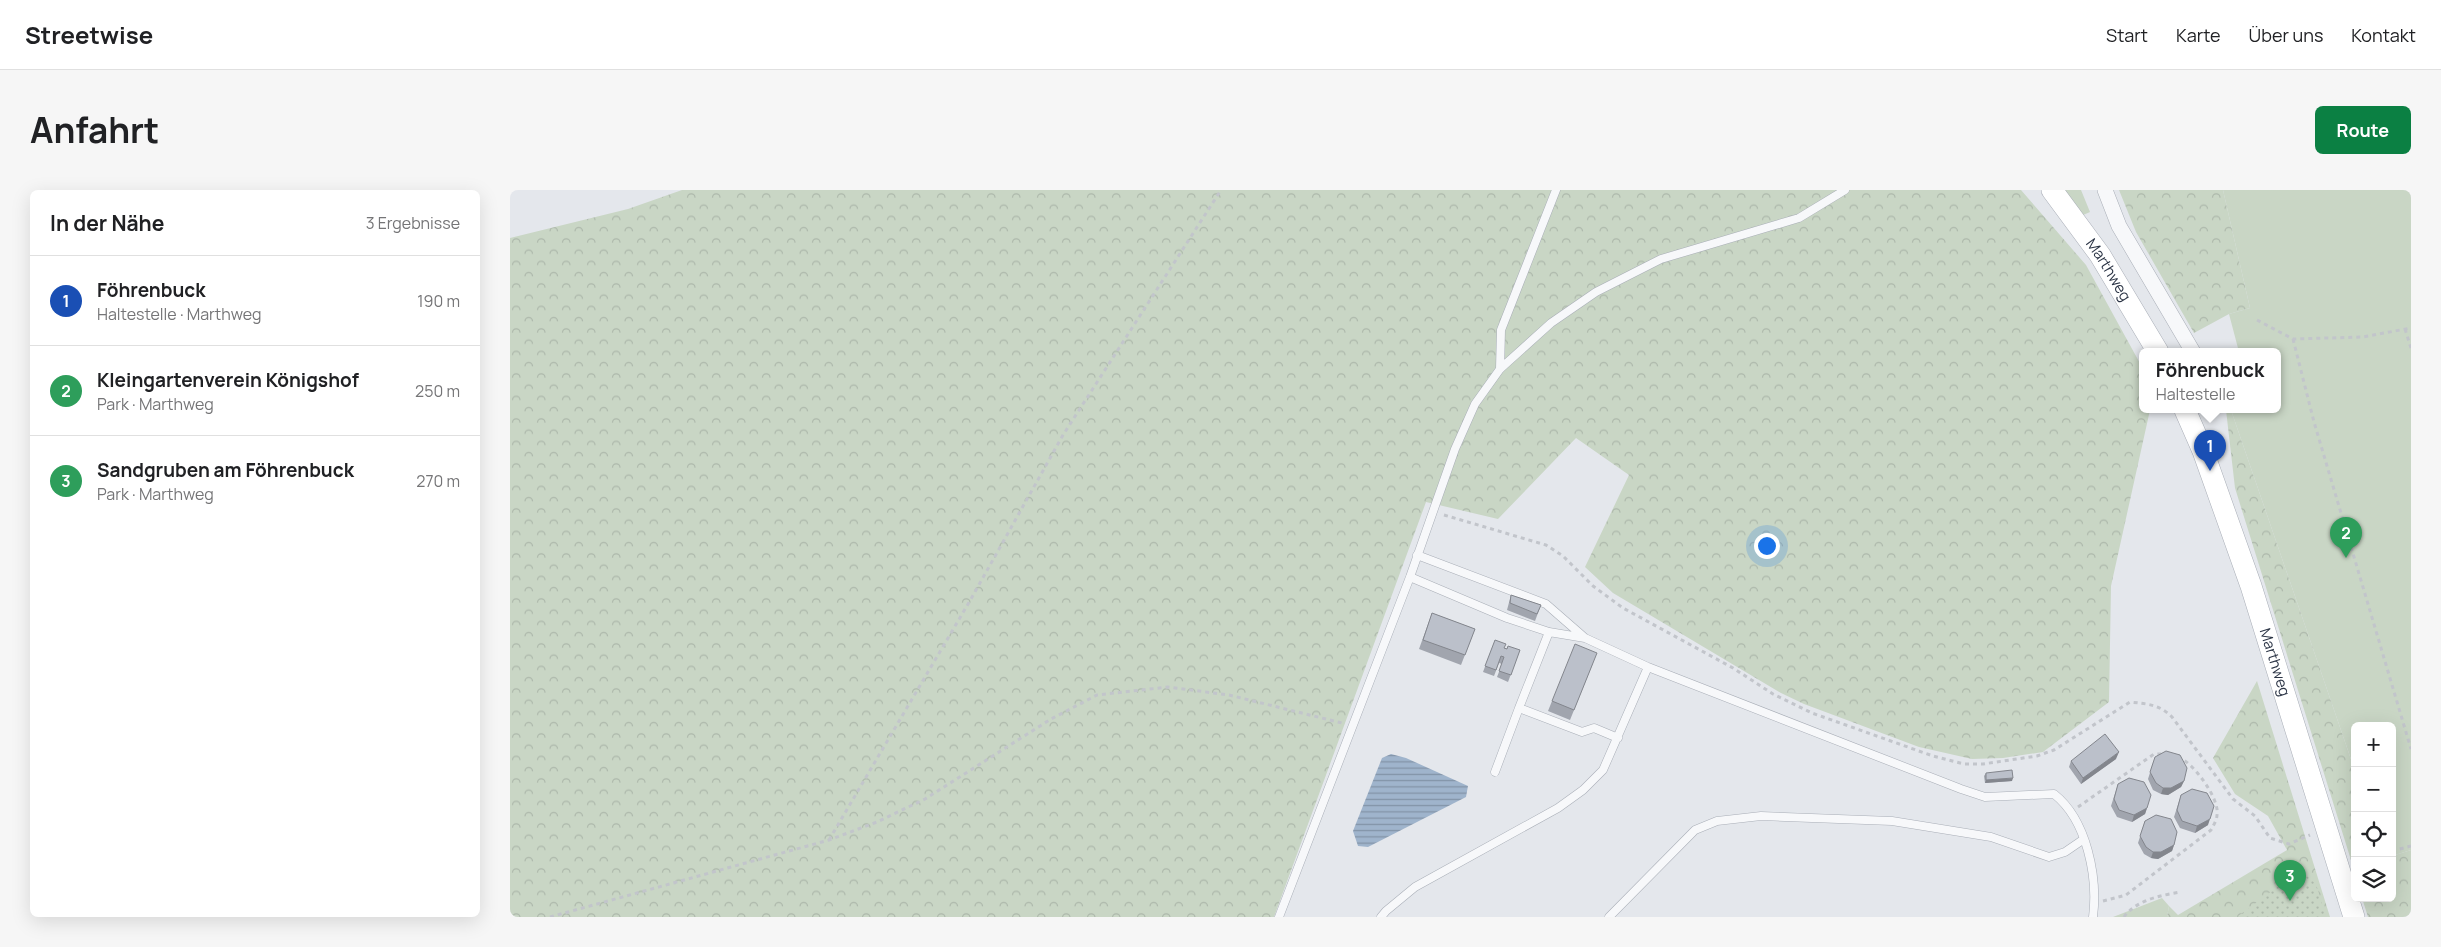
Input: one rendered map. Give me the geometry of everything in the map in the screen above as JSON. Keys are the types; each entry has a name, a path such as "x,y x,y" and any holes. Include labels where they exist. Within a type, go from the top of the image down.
{"main road":[{"name":"Marthweg","path":"2052,190 2104,262 2156,348"},
{"name":"Marthweg","path":"2186,413 2203,451 2251,586 2354,917"}],"street":[{"path":"2105,190 2119,226 2191,348"}],"lane":[{"path":"1500,369 1501,330 1556,190"},
{"path":"1279,917 1410,577 1455,449 1475,404 1500,369 1551,323 1596,292 1662,259 1798,218 1845,190"},
{"path":"1417,555 1546,604 1585,638"},
{"path":"1410,577 1507,618 1549,632 1585,638 1648,666 1961,789 1985,796 2054,794 2065,802 2084,839 2093,879 2093,917"},
{"path":"1495,772 1549,632"},
{"path":"1381,917 1386,910 1415,887 1558,808 1583,790 1603,770 1648,666"},
{"path":"1520,708 1582,732 1594,728 1618,738"},
{"path":"1609,917 1695,830 1717,821 1770,816 1892,821 1991,837 2049,857 2064,852 2084,839"}],"path":[{"path":"829,840 971,599 1063,435 1221,190"},
{"path":"2257,320 2292,339 2363,337 2411,328"},
{"path":"2406,329 2411,348"},
{"path":"2292,339 2314,422 2411,749"},
{"path":"1434,511 1546,545 1563,556 1593,586 1623,608 1733,668 1773,694 1812,713 1949,761 1983,764 2037,756 2054,750 2130,702 2156,705 2163,708 2186,734 2233,799 2255,816 2270,838 2289,844 2313,834"},
{"path":"550,917 829,840 877,822 925,799 1051,720 1097,695 1168,686 1230,694 1353,726"},
{"path":"2071,812 2154,754 2171,754 2188,762 2216,800 2218,816 2211,830 2126,895 2094,904"},
{"path":"2396,850 2411,846"},
{"path":"2124,917 2141,904 2164,894 2181,892"}],"green space":[{"path":"682,190 2021,190 2086,265 2139,362 2139,413 2149,413 2111,586 2109,702 2043,752 2003,758 1972,759 1919,747 1804,704 1781,693 1613,593 1585,567 1629,475 1576,438 1498,519 1426,502 1274,917 510,917 510,238 628,209"},
{"path":"2061,190 2081,190 2090,212 2081,216"},
{"path":"2119,190 2223,190 2250,308 2229,314 2194,333 2136,232"},
{"path":"2223,190 2411,190 2411,850 2396,855 2396,722 2351,722 2351,759 2232,413 2281,413 2281,348 2238,348 2229,314 2250,308"},
{"path":"2226,413 2232,413 2351,759 2351,860 2235,488"},
{"path":"2257,681 2330,917 2167,917 2169,906 2178,915 2287,850 2268,816 2235,794 2213,758"},
{"path":"2411,850 2411,917 2368,917 2363,902 2396,902 2396,855"},
{"path":"2300,870 2316,884 2326,917 2237,917"},
{"path":"2162,898 2169,906 2167,917 2113,917"}],"water":[{"path":"1391,754 1406,758 1468,786 1466,797 1368,847 1358,846 1353,831 1382,758"}],"building":[{"path":"1511,595 1541,605 1537,614 1510,603"},
{"path":"1432,613 1475,629 1465,655 1423,640"},
{"path":"1495,640 1506,644 1504,648 1507,649 1508,646 1520,650 1511,675 1499,671 1504,657 1501,656 1496,670 1485,666"},
{"path":"1575,644 1597,653 1574,710 1552,701"},
{"path":"2105,734 2119,752 2083,778 2071,761"},
{"path":"2166,751 2180,755 2187,768 2184,781 2171,788 2163,788 2156,783 2150,772 2155,757"},
{"path":"2012,770 2013,778 1986,780 1986,773"},
{"path":"2129,778 2144,782 2151,795 2147,808 2134,815 2119,810 2114,799 2118,784"},
{"path":"2192,789 2207,793 2214,806 2210,819 2197,826 2182,821 2177,810 2181,795"},
{"path":"2156,815 2171,819 2177,832 2174,845 2161,852 2153,852 2146,847 2140,836 2145,821"}],"place":[{"name":"Föhrenbuck","path":"2210,471"},
{"name":"Kleingartenverein Königshof","path":"2346,558"},
{"name":"Sandgruben am Föhrenbuck","path":"2290,901"}]}
